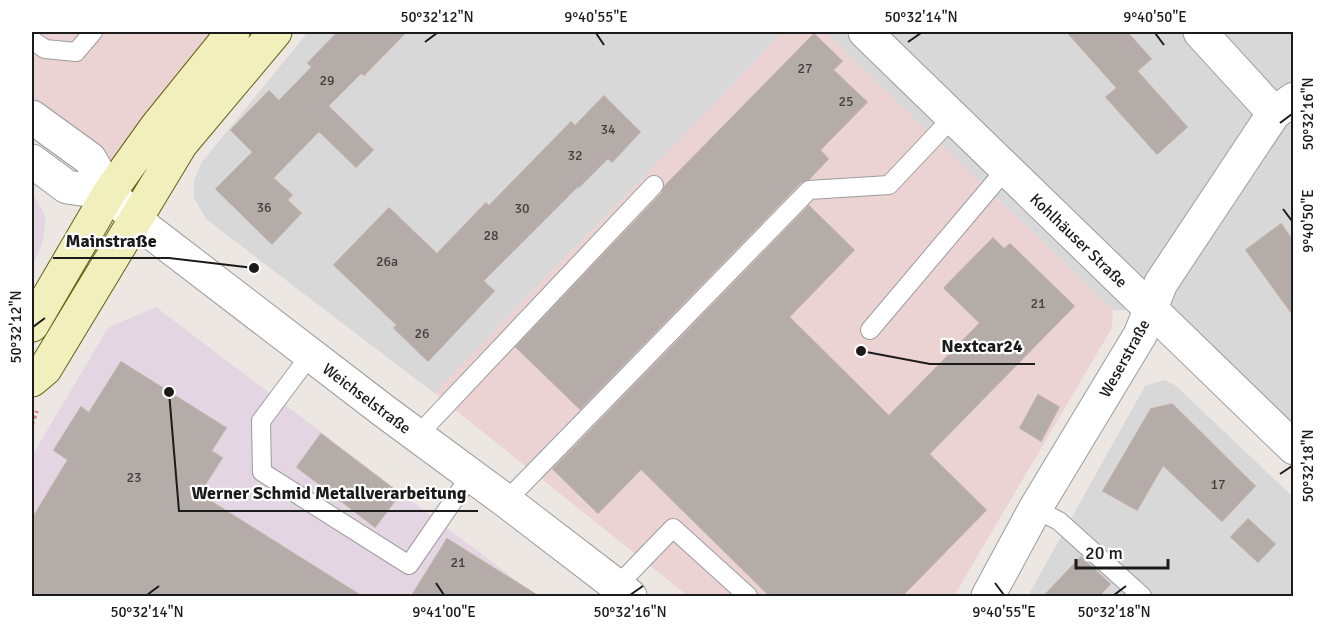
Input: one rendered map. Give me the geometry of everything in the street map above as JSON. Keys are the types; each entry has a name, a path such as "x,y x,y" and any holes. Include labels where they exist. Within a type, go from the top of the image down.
{"main road":[{"path":"32,325 109,193 157,126 233,32"},
{"path":"32,380 45,369 181,144 274,32"}],"street":[{"name":"Kohlhäuser Straße","path":"865,32 1293,448"},
{"path":"1200,32 1284,106"},
{"name":"Weserstraße","path":"988,596 1035,509 1140,335 1161,283 1284,106"},
{"name":"Weichselstraße","path":"32,117 90,159 109,193 148,230 624,591"},
{"path":"32,161 68,187 109,193"}],"lane":[{"path":"32,40 45,49 76,52 93,32"},
{"path":"506,501 809,190 889,185 953,117"},
{"path":"870,330 1006,169"},
{"path":"417,436 654,185"},
{"path":"311,354 261,421 262,472 409,565 471,475"},
{"path":"1035,509 1059,521 1142,597"},
{"path":"624,591 673,528 748,597"}],"path":[{"path":"32,424 36,416"}],"shaded area":[{"path":"32,32 222,32 117,174 32,109"},
{"path":"308,32 783,32 434,393 206,219 194,198 194,180 202,162"},
{"path":"783,32 825,32 1113,310 1112,328 954,596 688,596 434,393"},
{"path":"825,32 1293,32 1293,448 1151,310 1113,310"},
{"path":"32,193 46,221 42,245 32,266"},
{"path":"156,307 537,596 32,596 32,456 108,328"},
{"path":"1164,380 1175,385 1293,497 1293,596 1028,596 1145,386"}],"building":[{"path":"338,32 406,32 364,75 361,73 328,106 373,150 356,167 319,131 273,178 292,195 287,200 301,213 272,244 216,189 253,152 231,130 269,91 279,101 312,67 308,63"},
{"path":"1067,32 1127,32 1151,59 1137,71 1187,127 1157,154 1106,97 1117,88"},
{"path":"814,34 842,61 833,70 867,102 820,150 828,159 809,179 801,182 580,409 516,347 662,193 665,186"},
{"path":"604,96 640,132 612,162 608,158 578,186 483,281 494,291 428,361 394,328 397,325 334,265 389,208 437,254 486,203 489,206 571,122 575,126"},
{"path":"809,206 854,250 789,317 889,416 980,323 944,288 993,238 1004,249 1010,244 1074,306 929,454 986,510 901,597 771,597 641,469 598,513 553,469"},
{"path":"1281,224 1293,241 1293,315 1246,250"},
{"path":"121,362 226,428 211,451 222,458 199,494 363,597 32,597 32,519 68,460 54,450 81,407 89,413"},
{"path":"1038,395 1059,407 1041,441 1020,428"},
{"path":"1172,404 1255,486 1222,521 1163,465 1137,510 1103,491 1151,409"},
{"path":"321,434 400,494 375,527 297,467"},
{"path":"1248,519 1275,544 1258,562 1231,537"},
{"path":"447,539 540,597 411,597"},
{"path":"1081,557 1110,584 1098,597 1043,597"}],"place":[{"name":"Mainstraße","path":"254,268"},
{"name":"Nextcar24","path":"861,351"},
{"name":"Werner Schmid Metallverarbeitung","path":"169,392"}]}
